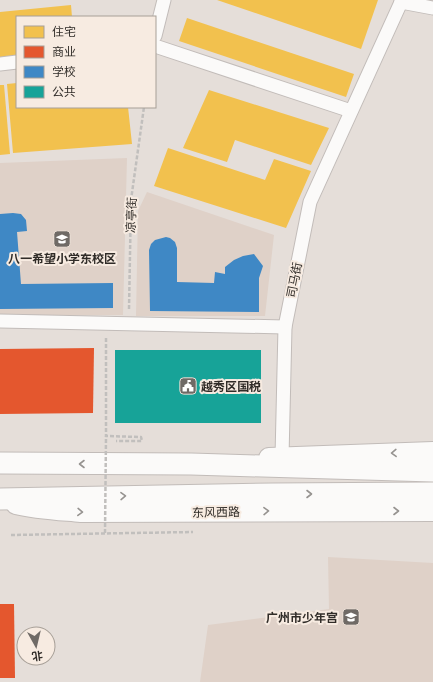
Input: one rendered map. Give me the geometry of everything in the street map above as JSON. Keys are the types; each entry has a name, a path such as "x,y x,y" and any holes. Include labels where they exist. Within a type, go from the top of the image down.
{"highway":[{"path":"0,464 191,464 433,471"},
{"name":"东风西路","path":"0,500 206,495 433,493"}],"main road":[{"path":"191,464 282,457 433,452"},
{"name":"东风西路","path":"0,500 31,507 81,512 433,511"}],"street":[{"path":"156,32 164,0"},
{"path":"401,1 433,8"},
{"name":"司马街","path":"282,457 285,326 310,202 401,1"},
{"path":"156,46 351,111"},
{"path":"0,64 16,62"},
{"path":"0,321 285,326"}],"path":[{"name":"凉亭街","path":"128,324 131,200 144,108"},
{"path":"105,533 106,323"},
{"path":"106,436 141,437 142,442 116,441"},
{"path":"11,535 193,532"}],"shaded area":[{"name":"八一希望小学东校区","path":"127,158 123,315 0,315 0,163"},
{"path":"147,192 274,235 265,316 136,316 138,211"},
{"name":"广州市少年宫","path":"328,557 433,563 433,682 200,682 208,625 329,609"}],"building: 住宅":[{"path":"217,0 378,0 361,49"},
{"path":"71,5 72,16 16,16 16,57 0,58 0,12"},
{"path":"187,18 354,74 346,97 179,41"},
{"path":"16,83 16,108 128,108 132,144 13,153 7,84"},
{"path":"0,85 4,85 10,154 0,155"},
{"path":"209,90 329,128 311,165 235,140 227,162 183,148"},
{"path":"168,148 265,180 274,159 311,171 286,228 154,186"}],"building: 商业":[{"path":"94,348 93,413 0,414 0,349"},
{"path":"0,604 14,604 15,678 0,678"}],"building: 学校":[{"path":"0,214 21,214 26,220 27,231 17,232 21,284 113,283 113,308 0,309"},
{"path":"166,237 175,242 177,248 177,282 214,283 215,272 225,274 225,267 234,260 243,256 254,254 263,266 259,278 259,312 150,311 149,250 151,244 155,240"}],"building: 公共":[{"name":"越秀区国税","path":"115,350 261,350 261,423 115,423"}],"place":[{"name":"八一希望小学东校区","path":"62,239"},
{"name":"越秀区国税","path":"188,386"},
{"name":"广州市少年宫","path":"351,617"}]}
